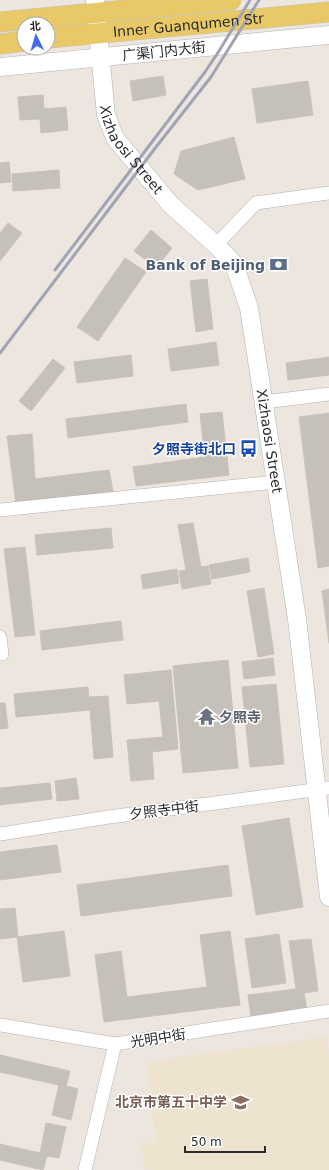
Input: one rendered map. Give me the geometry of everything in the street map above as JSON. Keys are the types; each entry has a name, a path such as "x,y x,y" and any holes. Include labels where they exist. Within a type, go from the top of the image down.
{"main road":[{"path":"0,22 96,8 231,0"},
{"name":"Inner Guanqumen Str","path":"56,37 329,12"},
{"path":"0,44 16,42"}],"street":[{"name":"Xizhaosi Street","path":"96,8 106,115 115,138 171,205 216,245 234,264 249,308 298,618 323,789 329,897"},
{"name":"广渠门内大街","path":"0,67 329,35"},
{"path":"216,245 256,203 329,193"},
{"path":"264,402 329,394"},
{"path":"0,510 276,482"},
{"path":"0,637 2,654"},
{"name":"夕照寺中街","path":"0,834 109,817 323,789"},
{"name":"光明中街","path":"85,1170 116,1044 329,1011"},
{"path":"0,1025 116,1044"}],"shaded area":[{"name":"北京市第五十中学","path":"327,1037 329,1055 329,1170 145,1170 141,1144 156,1142 147,1062"}],"building":[{"path":"163,76 166,95 133,101 130,81"},
{"path":"308,81 313,115 257,123 252,89"},
{"path":"43,95 44,109 66,107 68,130 41,133 40,119 20,120 18,97"},
{"path":"234,137 245,179 198,190 174,174 181,151"},
{"path":"9,162 11,182 0,183 0,163"},
{"path":"59,170 60,188 13,191 12,174"},
{"path":"8,223 22,233 0,261 0,233"},
{"path":"151,230 172,248 156,268 134,251"},
{"path":"125,258 146,272 98,341 77,327"},
{"path":"207,279 213,329 196,332 190,281"},
{"path":"216,342 219,365 171,371 168,349"},
{"path":"131,355 133,376 77,383 74,362"},
{"path":"329,357 329,375 288,380 286,363"},
{"path":"53,359 65,368 31,411 19,401"},
{"path":"186,404 188,422 68,438 66,419"},
{"path":"222,412 229,475 136,486 133,467 205,457 200,414"},
{"path":"329,413 329,566 318,568 299,417"},
{"path":"32,434 35,479 109,470 113,491 16,504 7,436"},
{"path":"193,523 201,567 208,566 211,584 182,589 179,571 186,570 178,525"},
{"path":"111,528 113,548 37,555 35,535"},
{"path":"25,547 35,635 15,637 4,549"},
{"path":"248,558 250,572 212,579 209,565"},
{"path":"177,569 179,583 143,589 141,575"},
{"path":"264,588 274,654 258,657 247,591"},
{"path":"329,589 329,643 322,591"},
{"path":"121,621 123,640 42,650 40,631"},
{"path":"273,658 275,675 244,679 242,662"},
{"name":"夕照寺","path":"228,660 238,768 183,773 173,666"},
{"path":"171,670 178,749 152,752 154,779 131,781 127,740 163,737 159,701 127,704 124,675"},
{"path":"276,684 284,764 250,767 242,687"},
{"path":"88,687 90,710 16,717 14,694"},
{"path":"108,696 113,757 94,759 89,697"},
{"path":"0,703 5,703 8,728 0,729"},
{"path":"76,778 79,799 57,801 55,781"},
{"path":"50,783 52,799 0,805 0,788"},
{"path":"289,818 303,907 256,915 242,826"},
{"path":"57,845 61,872 0,880 0,852"},
{"path":"228,865 232,896 81,916 77,885"},
{"path":"15,908 18,937 0,939 0,909"},
{"path":"64,931 70,976 23,982 17,937"},
{"path":"230,931 240,1005 104,1022 95,955 121,951 127,997 207,987 200,935"},
{"path":"279,934 286,983 252,988 245,939"},
{"path":"311,939 318,991 304,993 307,1010 251,1017 248,995 296,989 289,941"},
{"path":"0,1055 70,1071 66,1086 78,1089 71,1120 52,1115 59,1085 0,1072"},
{"path":"46,1123 66,1127 59,1158 47,1156 43,1170 0,1160 0,1144 40,1153"}],"railway":[{"path":"55,270 205,72 250,0"},
{"path":"0,353 211,77 259,0"}],"place":[{"name":"Bank of Beijing","path":"278,265"},
{"name":"夕照寺街北口","path":"249,449"},
{"name":"夕照寺","path":"206,717"},
{"name":"北京市第五十中学","path":"240,1102"}]}
